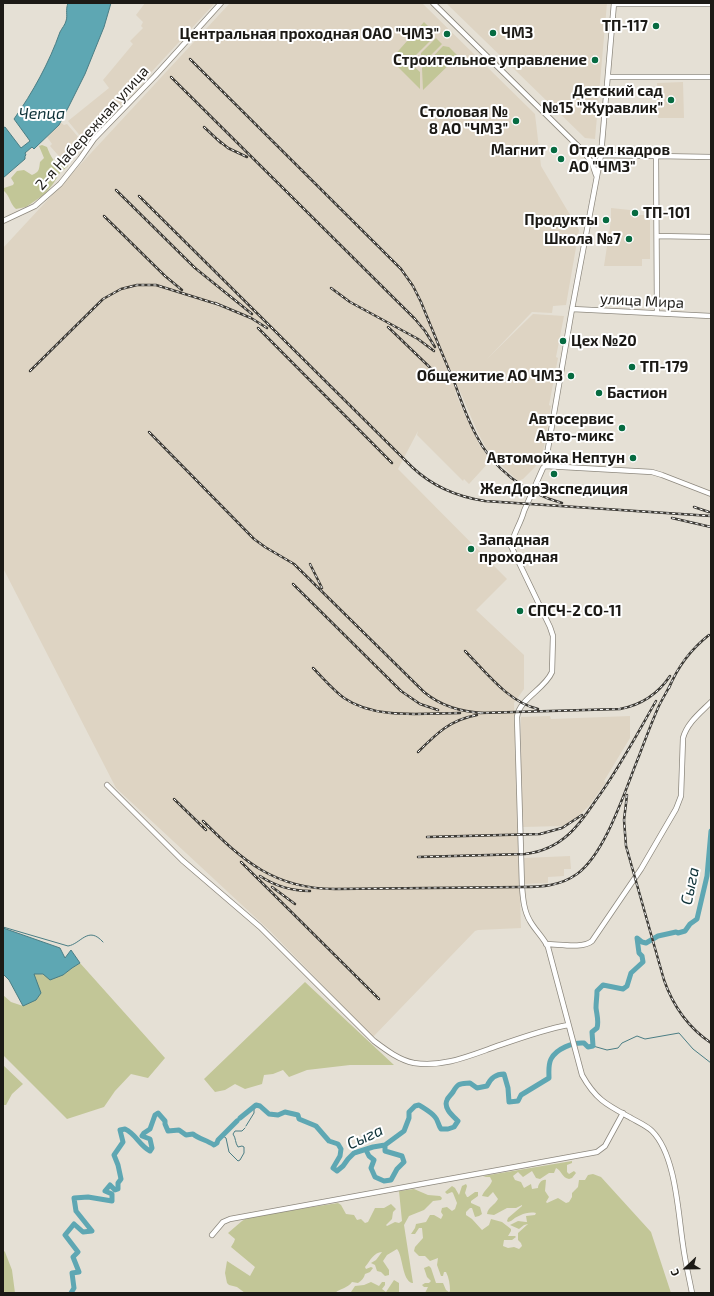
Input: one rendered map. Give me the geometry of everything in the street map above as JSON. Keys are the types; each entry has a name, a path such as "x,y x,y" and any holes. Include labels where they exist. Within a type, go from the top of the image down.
{"street":[{"name":"2-я Набережная улица","path":"3,221 39,203 60,184 94,139 155,76 221,3"},
{"path":"433,3 584,152 592,163 597,178"},
{"path":"692,1293 685,1261 677,1202 666,1153 659,1139 651,1130 602,1101 589,1088 582,1075 576,1055 546,944 530,922 523,902 520,855 516,717 520,708 547,682 552,672 553,636 511,546 524,511 543,468 546,466 572,309 601,155 614,4 711,4"},
{"path":"608,77 711,77"},
{"path":"584,152 601,155 711,157"},
{"path":"656,157 657,313"},
{"path":"657,236 711,236"},
{"name":"улица Мира","path":"572,309 711,316"},
{"path":"546,466 652,472 711,494"},
{"path":"546,944 582,946 592,941 641,869 676,809 681,796 683,738 691,722 711,702"},
{"path":"107,785 182,860 260,926 374,1041 392,1055 413,1063 435,1064 452,1062 533,1034 568,1025"},
{"path":"212,1235 223,1222 230,1219 597,1152 605,1146 623,1113"}],"shaded area":[{"path":"145,3 215,3 86,143 68,121 109,88 103,80 133,44 130,41 143,28 141,26 143,22 136,15"},
{"path":"230,3 422,3 535,114 541,166 579,230 566,305 553,306 552,313 532,312 487,359 533,314 564,316 556,357 558,358 549,405 551,406 541,463 538,462 523,479 518,481 486,448 459,389 455,392 465,415 480,446 491,460 469,484 464,479 463,481 417,435 418,431 398,469 507,579 476,610 524,655 524,689 514,703 521,928 475,931 373,1037 270,931 116,788 3,568 3,248"},
{"path":"446,3 607,3 595,139 585,138"},
{"name":"Детский сад №15 \"Журавлик\"","path":"683,82 684,118 658,118 657,83"},
{"path":"60,122 64,125 67,124 86,146 65,163 50,146 52,144 47,137 59,125"},
{"name":"Школа №7","path":"611,208 630,210 630,215 650,215 650,259 642,259 642,266 604,266 611,220"},
{"path":"550,716 551,719 630,716 630,738 604,781 606,782 589,806 575,819 563,826 523,827 521,717"},
{"path":"570,856 571,869 564,869 564,876 548,877 548,883 525,884 524,858"}],"green space":[{"path":"424,22 434,32 434,37 412,59 392,58"},
{"path":"436,38 442,44 427,59 421,59 421,53"},
{"path":"443,46 449,47 458,56 423,90 422,68"},
{"path":"407,60 420,72 420,89 392,61"},
{"path":"42,145 47,147 56,163 68,166 60,173 45,194 26,207 16,209 4,191 4,188 13,185 14,183 11,178 17,171 24,170 32,175 38,171 40,162 44,158 39,146"},
{"path":"80,963 165,1058 148,1078 131,1074 115,1091 104,1107 67,1119 3,1055 3,995 11,1002 23,1006 34,974 63,975"},
{"path":"305,982 394,1065 350,1065 307,1070 289,1077 283,1070 273,1074 264,1075 262,1084 245,1089 235,1084 225,1090 215,1092 204,1079"},
{"path":"3,1065 23,1084 12,1094 6,1105 3,1105"},
{"path":"572,1161 572,1163 567,1165 567,1172 569,1174 574,1171 576,1173 569,1179 556,1168 554,1173 549,1173 540,1179 536,1178 532,1171 523,1177 518,1172 513,1176 515,1180 521,1182 524,1188 531,1184 532,1189 538,1188 540,1182 546,1180 545,1191 549,1197 546,1202 547,1203 558,1198 566,1203 569,1202 572,1197 572,1193 578,1187 579,1180 585,1180 588,1175 593,1174 601,1177 651,1232 671,1293 425,1293 428,1287 424,1287 422,1285 431,1281 427,1277 424,1268 429,1266 436,1283 443,1283 446,1290 449,1292 449,1279 446,1272 444,1272 443,1276 441,1276 437,1265 438,1258 430,1261 425,1256 419,1256 414,1251 415,1247 423,1238 422,1228 419,1228 415,1234 411,1234 416,1224 426,1222 430,1215 434,1215 441,1219 443,1215 441,1212 442,1208 447,1207 452,1211 455,1209 457,1203 453,1193 447,1194 445,1192 452,1186 459,1195 462,1186 466,1184 467,1186 465,1193 467,1197 475,1192 478,1192 478,1196 471,1201 471,1203 480,1207 482,1214 475,1217 472,1208 470,1208 466,1212 466,1215 482,1230 489,1225 491,1219 502,1222 511,1229 508,1236 516,1237 512,1240 504,1240 503,1246 519,1249 522,1246 518,1240 518,1233 528,1224 519,1229 510,1225 518,1221 527,1222 526,1216 535,1215 536,1213 522,1214 508,1222 508,1218 522,1205 516,1208 507,1208 494,1215 487,1214 498,1199 493,1192 488,1197 482,1196 492,1181 490,1177 483,1176"},
{"path":"414,1189 428,1195 440,1196 442,1198 441,1200 433,1201 424,1210 409,1216 404,1225 413,1283 409,1281 404,1273 397,1249 387,1255 383,1261 389,1270 389,1275 385,1276 381,1272 377,1271 375,1265 371,1263 376,1260 382,1252 379,1252 372,1257 365,1267 366,1269 371,1267 373,1268 370,1272 365,1274 361,1281 358,1283 352,1282 335,1293 245,1293 237,1287 227,1283 225,1273 227,1261 250,1276 255,1267 231,1247 235,1239 228,1233 247,1218 338,1203 341,1205 346,1214 354,1215 357,1220 361,1219 365,1223 368,1222 375,1208 384,1208 391,1204 396,1209 393,1212 392,1219 386,1225 387,1226 395,1222 399,1223 402,1221 399,1191"},
{"path":"3,1250 12,1270 15,1293 3,1293"},
{"path":"394,1280 399,1283 399,1293 344,1293 351,1292 355,1286 364,1285 371,1282 379,1286 382,1282 385,1282 382,1289 386,1292"}],"water":[{"name":"Чепца","path":"68,3 111,3 104,27 85,74 59,125 34,149 32,147 25,153 25,159 3,178 3,128 5,127 21,148 30,141 14,119 46,66 60,32 66,22"},
{"path":"3,928 60,948 65,958 71,950 80,963 63,975 50,980 43,974 34,974 41,993 36,1000 23,1006 9,980 3,974"}],"waterway":[{"name":"Сыга","path":"240,1118 256,1105 260,1106 269,1114 278,1115 285,1112 298,1115 299,1119 316,1126 329,1141 338,1144 341,1149 340,1156 333,1168 337,1171 354,1153 385,1145 404,1131 409,1118 409,1112 415,1106 419,1105 432,1114 436,1118 441,1129 454,1127 458,1121 449,1112 446,1103 459,1084 470,1083 477,1088 487,1086 494,1077 504,1074 508,1088 509,1102 518,1101 521,1095 549,1078 550,1061 553,1055 561,1049 580,1043 584,1043 588,1047 593,1046 592,1032 597,1028 598,1023 596,1008 597,991 603,985 623,989 627,986 631,973 643,962 642,956 639,953 637,938 646,943 658,936 685,931 690,924 697,919 707,876 711,831"},
{"path":"3,927 68,946 73,945 89,935 98,937 103,942"},
{"path":"593,1046 607,1050 618,1048 622,1043 637,1036 645,1039 679,1033 693,1049 711,1063"},
{"path":"246,1126 254,1113 254,1109"},
{"name":"Сыга","path":"71,1293 74,1288 72,1273 79,1272 73,1257 78,1252 65,1235 74,1224 83,1232 92,1231 76,1211 74,1198 88,1197 112,1201 112,1194 105,1191 110,1185 115,1190 118,1189 118,1183 121,1179 114,1155 123,1142 120,1130 125,1129 129,1131 146,1149 150,1151 152,1148 150,1139 142,1136 150,1129 155,1115 158,1113 165,1121 168,1131 179,1130 186,1135 193,1134 214,1145 237,1121"},
{"path":"223,1136 226,1138 229,1152 238,1161 244,1153 244,1147 238,1147 233,1134 235,1131 242,1131 245,1128"},
{"path":"366,1150 369,1156 374,1160 371,1168 375,1177 384,1181 391,1180 397,1169 404,1162 402,1156 385,1151 385,1145"}],"railway":[{"path":"190,59 401,269 413,286 421,302 467,416 476,435 491,459 523,486 548,499 562,503"},
{"path":"171,77 415,319 435,347"},
{"path":"204,127 221,143"},
{"path":"217,139 228,148 247,157"},
{"path":"116,190 195,268 252,314"},
{"path":"139,196 412,467 428,480 446,490 465,497 485,501 711,516"},
{"path":"104,216 165,276 182,290"},
{"path":"30,371 103,299 121,289 137,285 156,285 220,305"},
{"path":"331,288 350,302 418,339 434,351"},
{"path":"215,303 251,318 267,328"},
{"path":"388,327 444,381"},
{"path":"258,328 392,463"},
{"path":"149,432 254,539 294,564 424,692 452,708 484,713"},
{"path":"694,507 709,512"},
{"path":"672,518 711,527"},
{"path":"310,564 322,588"},
{"path":"293,584 401,691 420,704 438,710"},
{"path":"669,688 685,659 709,635"},
{"path":"465,651 489,677 507,693 517,700 538,709"},
{"path":"313,668 344,698 370,710 400,714 460,713"},
{"path":"480,713 620,709 642,702 660,688 670,676"},
{"path":"203,821 232,848 262,870 277,878 314,888 529,887 544,886 564,881 577,874 587,864 606,836 621,803 655,714 671,683"},
{"path":"418,857 525,854 543,850 559,841 569,834 587,813 628,751 656,701"},
{"path":"418,752 444,728 459,720 477,715"},
{"path":"627,795 624,820 626,846 664,980 672,999 683,1016 703,1037 711,1043"},
{"path":"174,799 206,830"},
{"path":"427,837 540,834 562,828 582,815"},
{"path":"241,862 379,999"},
{"path":"260,876 272,883 284,887 310,891"},
{"path":"272,887 295,904"}],"place":[{"name":"ТП-117","path":"656,26"},
{"name":"ЧМЗ","path":"493,33"},
{"name":"Центральная проходная ОАО \"ЧМЗ\"","path":"447,34"},
{"name":"Строительное управление","path":"595,60"},
{"name":"Детский сад №15 \"Журавлик\"","path":"671,100"},
{"name":"Столовая № 8 АО \"ЧМЗ\"","path":"516,121"},
{"name":"Магнит","path":"554,150"},
{"name":"Отдел кадров АО \"ЧМЗ\"","path":"561,159"},
{"name":"ТП-101","path":"635,213"},
{"name":"Продукты","path":"606,220"},
{"name":"Школа №7","path":"629,239"},
{"name":"Цех №20","path":"563,341"},
{"name":"ТП-179","path":"632,367"},
{"name":"Общежитие АО ЧМЗ","path":"571,376"},
{"name":"Бастион","path":"599,393"},
{"name":"Автосервис Авто-микс","path":"622,428"},
{"name":"Автомойка Нептун","path":"633,458"},
{"name":"ЖелДорЭкспедиция","path":"554,474"},
{"name":"Западная проходная","path":"471,549"},
{"name":"СПСЧ-2 СО-11","path":"520,611"}]}
